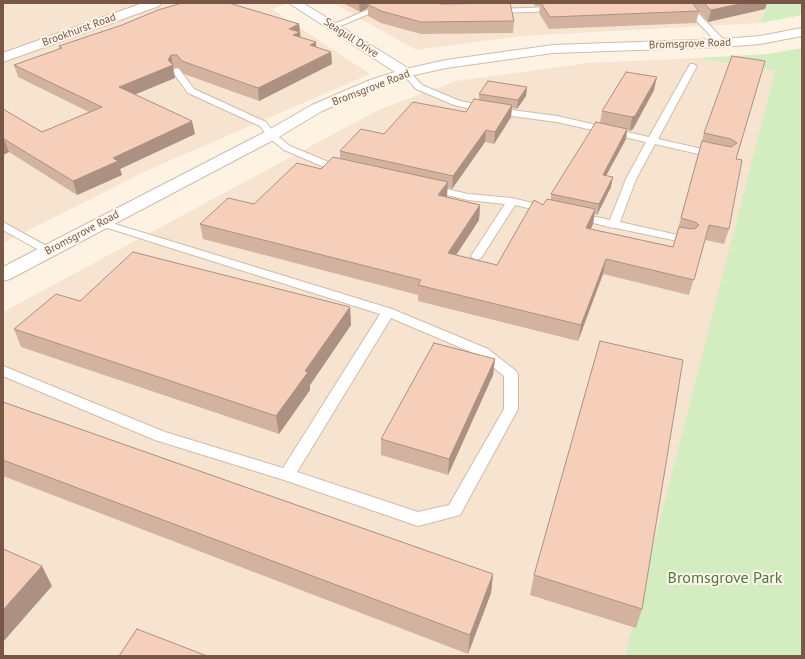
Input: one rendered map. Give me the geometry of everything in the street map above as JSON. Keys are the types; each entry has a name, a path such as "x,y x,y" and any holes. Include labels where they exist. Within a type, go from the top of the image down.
{"street":[{"name":"Brookhurst Road","path":"3,58 155,3"},
{"name":"Seagull Drive","path":"295,3 406,73"},
{"name":"Bromsgrove Road","path":"3,275 330,103 375,83 406,73 446,64 553,49 722,43 760,40 802,32"}],"lane":[{"path":"333,26 390,3"},
{"path":"677,3 684,3 722,43"},
{"path":"486,11 569,8"},
{"path":"613,224 631,179 693,66"},
{"path":"176,71 191,91 262,124 271,135 287,148 328,165 352,170"},
{"path":"406,73 419,87 457,103 489,110 557,119 727,157"},
{"path":"421,186 468,197 512,201 687,240"},
{"path":"477,256 512,201"},
{"path":"3,371 160,436 287,475 418,519 454,510 511,409 511,374 483,352 388,312 102,223"},
{"path":"3,225 48,251"},
{"path":"287,475 388,312"}],"shaded area":[{"path":"3,3 289,3 272,9 370,74 146,171 3,243"},
{"path":"333,3 768,3 761,23 521,36 416,50"},
{"path":"697,58 776,71 625,656 3,656 3,312 378,110 456,81 588,63"}],"green space":[{"path":"768,3 802,3 802,15 761,23"},
{"name":"Bromsgrove Park","path":"802,48 802,656 625,656 775,71 697,58 767,54"}],"building":[{"path":"182,3 229,3 299,24 289,29 300,32 293,35 316,42 310,45 331,52 258,88 182,61 177,55 171,55 168,60 173,65 119,87 192,121 113,158 118,161 73,181 3,139 3,109 42,132 102,107 14,65 62,48 59,46 122,25 158,10"},
{"path":"510,3 514,21 421,22 381,11 367,4"},
{"path":"541,3 692,3 699,11 550,17"},
{"path":"704,3 744,3 711,10"},
{"path":"732,56 765,61 736,159 742,160 729,229 709,225 694,280 606,259 581,325 418,285 421,280 200,224 228,198 254,204 297,163 321,169 333,157 448,182 438,195 480,205 448,253 497,265 534,200 543,205 547,199 595,209 586,228 673,247 679,227 691,229 696,228 699,225 695,222 681,218 702,141 731,147 737,143 731,139 704,133"},
{"path":"626,72 657,77 635,116 632,117 602,111"},
{"path":"488,81 527,87 518,100 479,94"},
{"path":"474,99 512,105 495,132 486,130 453,176 340,151 361,129 384,134 413,102 466,112"},
{"path":"596,122 627,129 603,175 613,177 599,204 551,194"},
{"path":"133,252 350,307 305,371 308,372 276,416 14,329 56,294 80,301"},
{"path":"600,341 683,360 642,609 534,575"},
{"path":"434,343 495,359 449,459 381,439"},
{"path":"3,402 493,574 470,635 3,460"},
{"path":"3,549 42,566 3,610"},
{"path":"137,629 207,656 119,656"}]}
